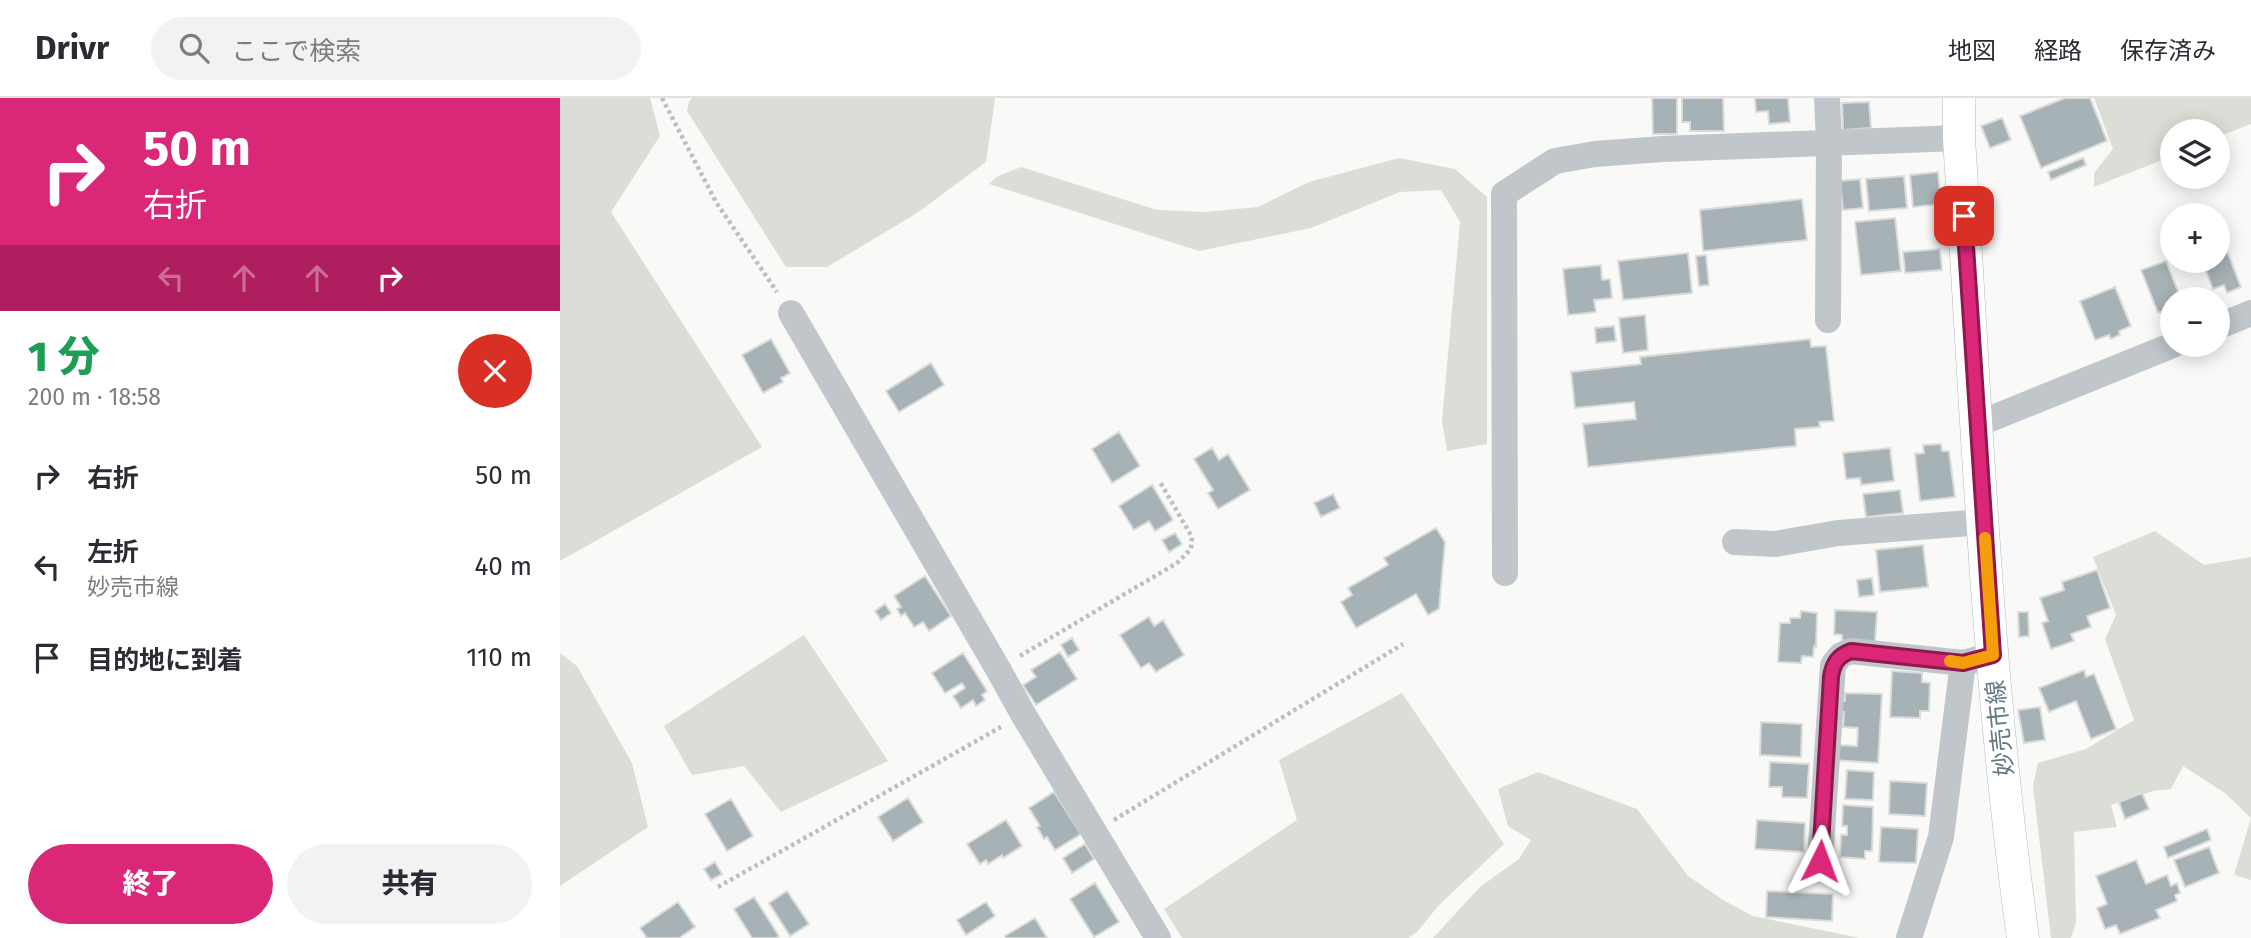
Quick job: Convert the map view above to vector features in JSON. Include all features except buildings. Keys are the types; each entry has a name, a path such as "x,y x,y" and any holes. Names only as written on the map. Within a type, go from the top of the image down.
{"main road":[{"name":"妙売市線","path":"1959,98 1959,138 1993,655 2023,938"}],"street":[{"path":"1827,98 1828,320"},
{"path":"1505,573 1504,194 1555,161 1595,154 1959,138"},
{"path":"791,313 1023,714 1158,938"},
{"path":"2230,322 2251,313"},
{"path":"1978,424 2160,350"},
{"path":"1735,542 1775,544 1838,533 1984,522"},
{"path":"1820,861 1832,665 1841,655 1851,651 1963,663 1993,655"},
{"path":"1909,938 1941,837 1963,663"}],"path":[{"path":"662,98 716,202 791,313"},
{"path":"999,669 1177,563 1191,549 1192,537 1160,482"},
{"path":"1095,831 1403,644"},
{"path":"718,887 1023,714"}],"shaded area":[{"path":"560,98 650,98 660,136 611,212 762,447 560,561"},
{"path":"693,98 995,98 986,162 917,213 827,267 786,267 687,111 689,101"},
{"path":"2094,98 2251,98 2251,124 2230,132 2230,119 2160,119 2160,161 2094,187 2094,173 2113,149"},
{"path":"1399,158 1455,169 1487,197 1487,444 1447,451 1442,421 1460,222 1441,190 1400,192 1311,228 1199,251 989,184 998,176 1021,167 1157,210 1204,212 1258,207 1309,182"},
{"path":"2155,531 2204,565 2251,557 2251,818 2225,793 2183,766 2171,789 2153,791 2111,805 2117,827 2074,832 2076,923 2071,938 2051,938 2033,786 2038,763 2086,749 2134,720 2105,639 2116,615 2093,557"},
{"path":"804,635 888,761 781,812 744,766 692,775 664,726"},
{"path":"560,653 577,666 632,763 648,827 560,886"},
{"path":"1402,693 1504,844 1408,938 1182,938 1164,909 1297,820 1279,760"},
{"path":"1538,772 1637,809 1688,876 1753,916 1860,938 1433,938 1480,887 1519,859 1531,840 1508,826 1498,789"},
{"path":"2251,818 2251,880 2234,875"}],"slow traffic":[{"path":"1950,661 1963,663 1993,655 1985,538"}],"route":[{"path":"1820,861 1832,665 1841,655 1851,651 1963,663 1993,655 1964,216"}]}
